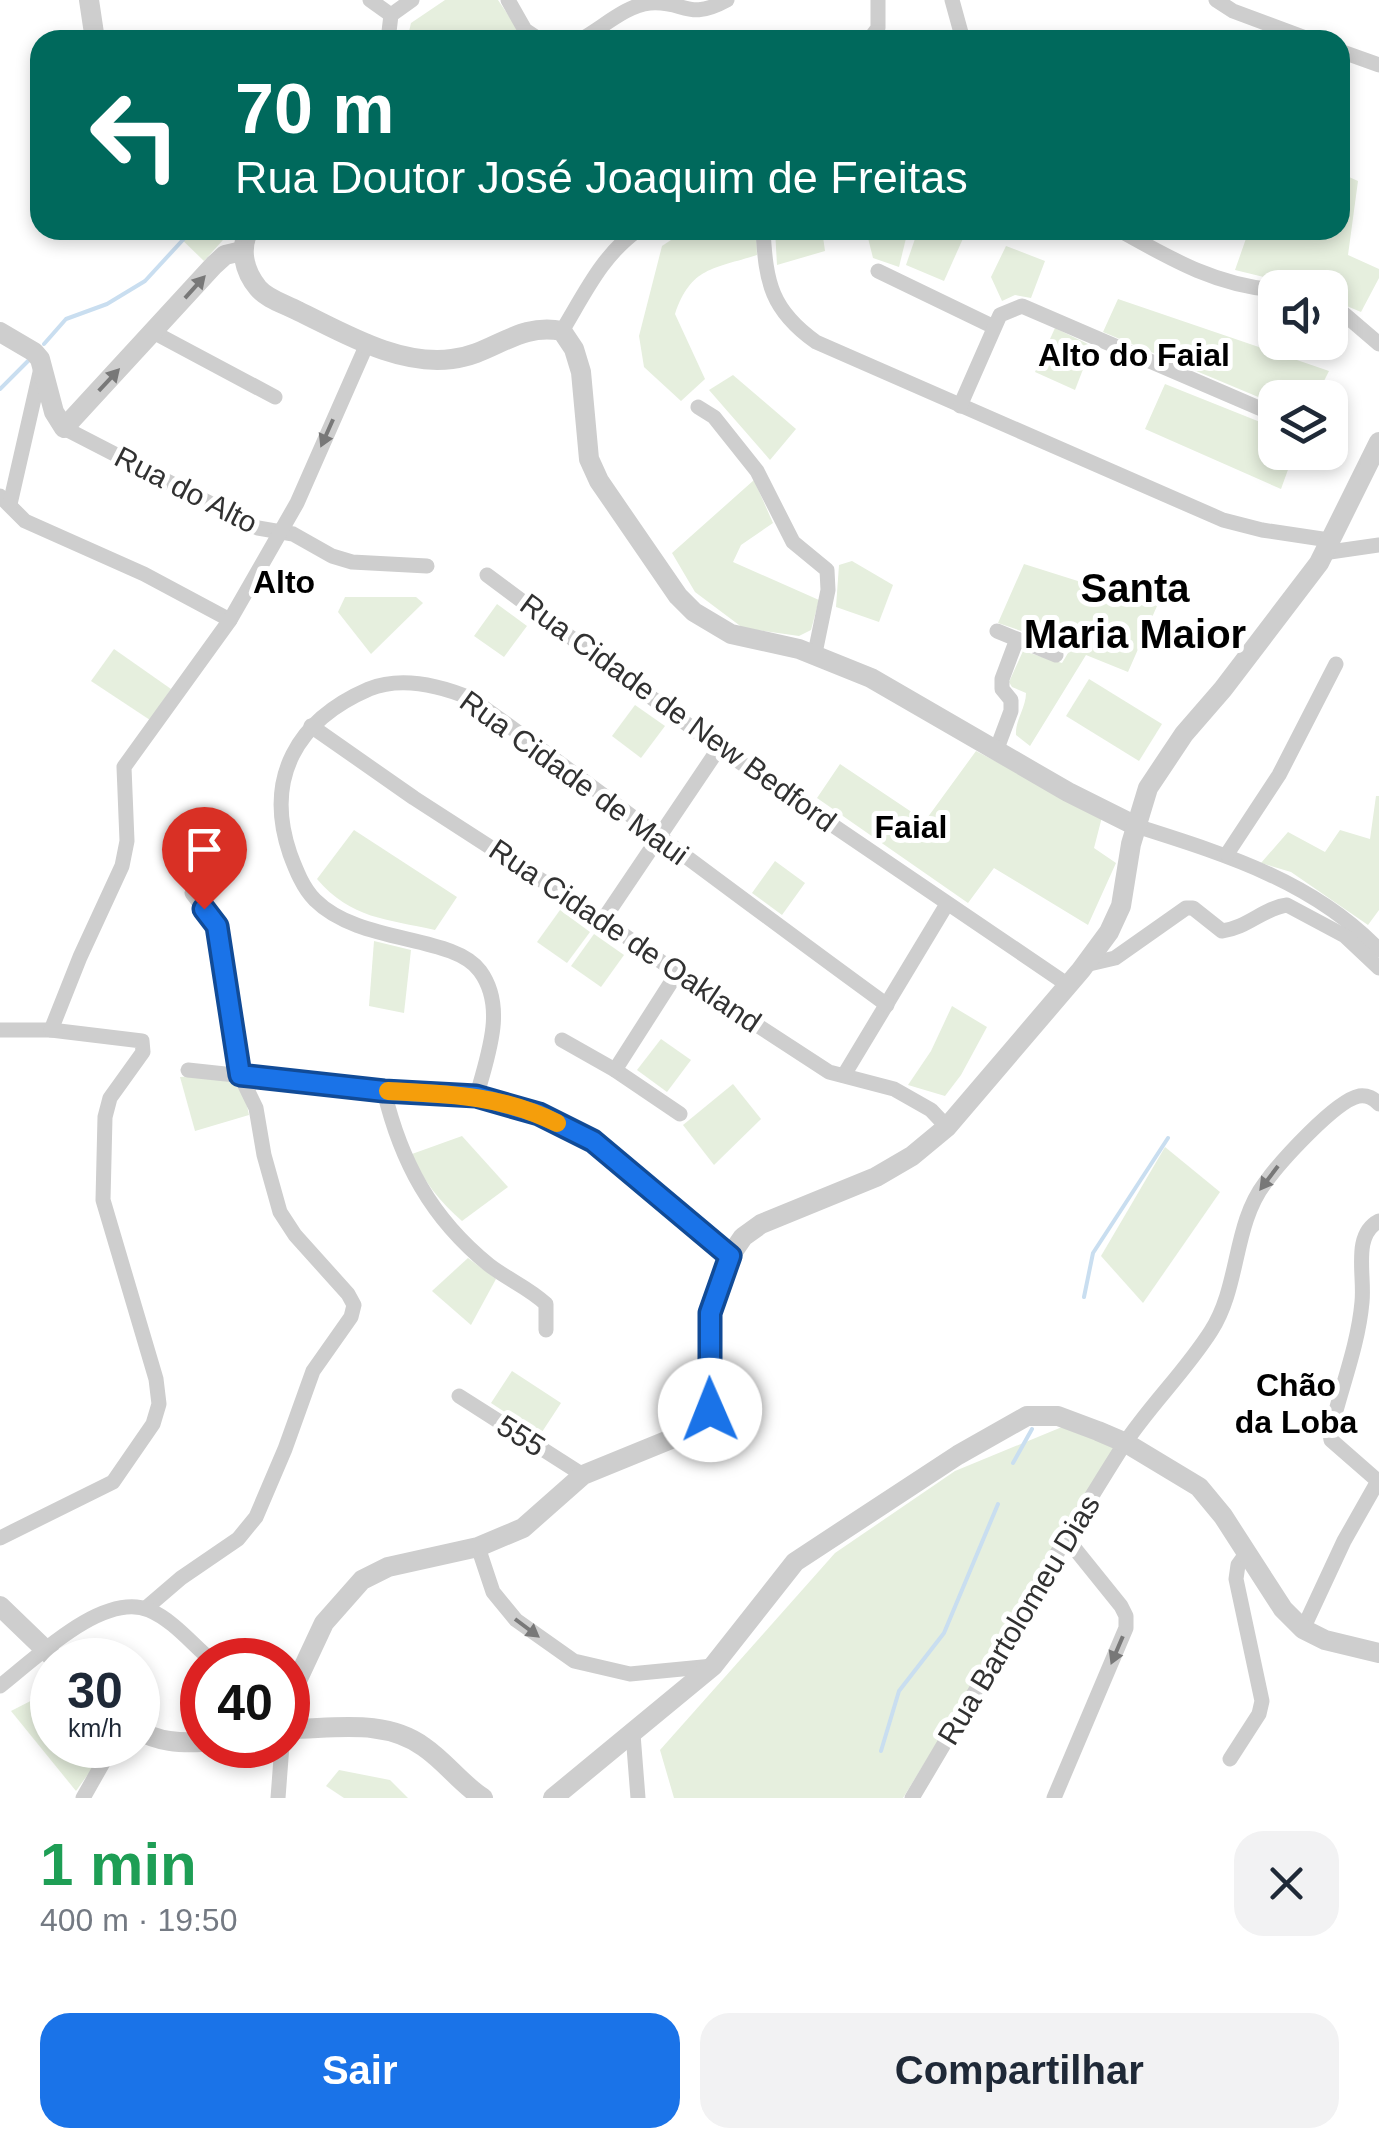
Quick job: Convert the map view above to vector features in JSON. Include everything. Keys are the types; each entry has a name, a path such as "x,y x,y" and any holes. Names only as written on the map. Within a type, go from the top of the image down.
{"street":[{"path":"89,0 94,30"},
{"path":"370,0 391,15"},
{"path":"389,30 391,15 412,0"},
{"path":"508,0 525,30"},
{"path":"597,30 638,6 663,4 696,12 727,0"},
{"path":"876,30 878,0"},
{"path":"952,0 960,30"},
{"path":"1216,0 1233,11 1285,30"},
{"path":"1350,54 1379,65"},
{"path":"0,332 34,352 54,412 64,428 225,255 246,240 250,274 264,294 367,344 422,359 453,360 531,329 562,331"},
{"path":"562,331 606,259 624,240"},
{"path":"763,240 770,290 793,326 816,342 1223,520 1326,546 1379,544"},
{"path":"1138,240 1213,279 1258,289"},
{"path":"878,271 994,327"},
{"path":"960,406 994,327 1005,310 1022,306 1258,408"},
{"path":"1348,317 1379,344"},
{"path":"562,331 574,349 581,372 588,459 598,481 678,596 694,612 732,634 814,654 871,678 1136,826 1227,854 1282,878 1362,932 1379,950"},
{"path":"154,332 275,397"},
{"path":"51,1030 122,866 127,841 124,767 230,620 296,502 367,344"},
{"path":"41,368 5,500 26,521 144,574 230,620"},
{"path":"698,407 714,417 757,470 794,542 827,570 828,590 814,654"},
{"name":"Rua do Alto","path":"64,428 258,528 293,534 332,556 352,562 426,566"},
{"path":"310,1652 324,1624 362,1580 388,1567 478,1547 523,1528 583,1475 681,1435 710,1410 710,1313 730,1256 743,1237 761,1224 876,1178 912,1156 946,1126 1085,964 1109,932 1121,906 1136,826 1148,788 1164,761 1313,572 1379,442"},
{"name":"Rua Cidade de New Bedford","path":"487,575 718,748 1068,985"},
{"path":"997,631 1056,655"},
{"path":"996,751 1011,711 1002,679 1017,639"},
{"path":"1227,854 1279,774 1336,664"},
{"name":"Rua Cidade de Maui","path":"476,1096 493,1033 494,1008 480,969 450,950 361,929 335,918 311,896 296,871 284,836 282,781 291,755 312,726 341,702 373,688 424,684 472,700 647,824 886,1005"},
{"name":"Rua Cidade de Oakland","path":"312,726 414,798 829,1072 894,1089 914,1099 946,1126"},
{"path":"604,920 718,748"},
{"path":"146,1608 238,1538 256,1517 286,1449 313,1371 354,1305 280,1212 256,1108 240,1075 217,926 192,893"},
{"path":"844,1075 948,904"},
{"path":"1085,964 1115,958 1186,908 1192,908 1222,930 1240,927 1278,906 1288,905 1345,936 1379,968"},
{"path":"615,1070 677,973"},
{"path":"0,1030 51,1030 137,1039 144,1046 110,1098 103,1200 156,1379 158,1404 148,1434 105,1488 0,1538"},
{"path":"562,1040 680,1114"},
{"path":"188,1070 384,1091 476,1096 539,1114 593,1141 730,1256"},
{"path":"384,1091 395,1138 433,1210 468,1248 546,1304 546,1330"},
{"name":"Rua Bartolomeu Dias","path":"912,1798 1126,1443 1222,1312 1250,1206 1262,1186 1337,1109 1362,1096 1373,1097 1379,1104"},
{"path":"1303,1629 1344,1541 1378,1481 1331,1440 1330,1434 1342,1399 1362,1303 1363,1237 1370,1225 1379,1220"},
{"name":"555","path":"459,1396 583,1475"},
{"path":"553,1798 713,1666 795,1562 922,1478 1027,1416 1058,1416 1126,1443 1199,1488 1223,1516 1283,1609 1303,1629 1325,1640 1379,1653"},
{"path":"1054,1798 1126,1628 1121,1606 1067,1539"},
{"path":"478,1547 493,1592 516,1620 574,1661 630,1674 713,1666"},
{"path":"1230,1758 1259,1714 1262,1701 1236,1578 1238,1565 1246,1554"},
{"path":"0,1606 33,1638"},
{"path":"70,1638 97,1613 120,1607 146,1608 186,1638"},
{"path":"0,1686 30,1668"},
{"path":"310,1729 384,1728 403,1734 425,1747 470,1790 484,1798"},
{"path":"633,1734 638,1798"},
{"path":"83,1798 100,1768"},
{"path":"278,1798 280,1768"}],"green space":[{"path":"445,0 498,0 518,30 409,30 411,23"},
{"path":"1350,177 1358,181 1348,255 1379,269 1379,278 1361,312 1348,307 1348,270 1258,270 1258,276 1235,270 1246,240 1350,240"},
{"path":"182,240 223,240 204,261"},
{"path":"671,240 756,240 757,255 706,272 696,278 681,299 675,314 705,379 681,401 644,367 639,336 662,246"},
{"path":"776,240 823,240 825,251 777,265"},
{"path":"868,240 906,240 899,267 873,258"},
{"path":"915,240 962,240 944,281 906,265"},
{"path":"1006,246 1045,261 1031,298 1015,295 1002,301 991,277"},
{"path":"1118,299 1258,347 1258,360 1297,360 1329,371 1324,380 1258,380 1258,397 1103,332"},
{"path":"1055,328 1092,346 1075,390 1035,372"},
{"path":"733,375 796,429 770,460 709,390"},
{"path":"1165,384 1258,421 1258,470 1288,470 1281,489 1145,429"},
{"path":"754,480 773,523 741,545 733,562 819,600 811,630 799,636 743,628 695,592 672,553"},
{"path":"852,561 893,585 879,622 836,607 839,565"},
{"path":"1024,564 1157,606 1128,672 1086,655 1030,746 1016,735 1026,693 1009,682 1023,651 1062,663 1071,648 998,623"},
{"path":"345,597 416,597 423,603 371,654 338,612"},
{"path":"497,604 527,626 504,657 474,636"},
{"path":"114,649 171,689 150,720 91,681"},
{"path":"1089,679 1162,724 1139,761 1066,716"},
{"path":"635,705 665,726 641,758 612,736"},
{"path":"976,751 1102,817 1094,848 1116,863 1088,925 994,868 968,903 817,798 840,764 925,821"},
{"path":"1376,796 1379,910 1368,925 1291,872 1261,863 1288,832 1325,852 1340,830 1370,839"},
{"path":"354,830 457,897 435,930 357,910 317,879"},
{"path":"775,861 805,883 782,915 752,893"},
{"path":"560,910 590,932 567,963 537,942"},
{"path":"594,934 624,955 601,987 571,966"},
{"path":"374,941 411,950 404,1013 369,1006"},
{"path":"952,1006 987,1027 961,1075 945,1096 908,1085 931,1051"},
{"path":"661,1039 691,1060 667,1092 637,1070"},
{"path":"211,1075 238,1088 249,1115 195,1131 180,1077"},
{"path":"733,1084 761,1119 714,1165 683,1125"},
{"path":"462,1136 508,1187 462,1221 433,1190 412,1154"},
{"path":"1165,1147 1220,1192 1143,1303 1101,1256"},
{"path":"468,1258 496,1279 471,1325 432,1291"},
{"path":"512,1371 561,1403 540,1435 491,1403"},
{"path":"1062,1427 1119,1448 903,1798 674,1798 660,1750 835,1553 955,1471"},
{"path":"30,1701 30,1734 11,1711"},
{"path":"57,1768 92,1768 76,1791"},
{"path":"339,1770 390,1780 408,1798 344,1798 326,1786"}],"waterway":[{"path":"44,344 66,319 107,304 145,281 183,240"},
{"path":"0,389 29,360"},
{"path":"1084,1297 1093,1253 1168,1138"},
{"path":"1013,1463 1032,1429"},
{"path":"881,1751 899,1691 944,1633 998,1504"}],"slow traffic":[{"path":"388,1091 476,1096 557,1123"}],"district":[{"name":"Alto do Faial","path":"1134,355"},
{"name":"Alto","path":"284,582"},
{"name":"Santa Maria Maior","path":"1135,611"},
{"name":"Faial","path":"911,827"},
{"name":"Chão da Loba","path":"1296,1404"}],"route":[{"path":"204,909 217,926 240,1075 384,1091 476,1096 539,1114 593,1141 730,1256 710,1313 710,1410"}]}
